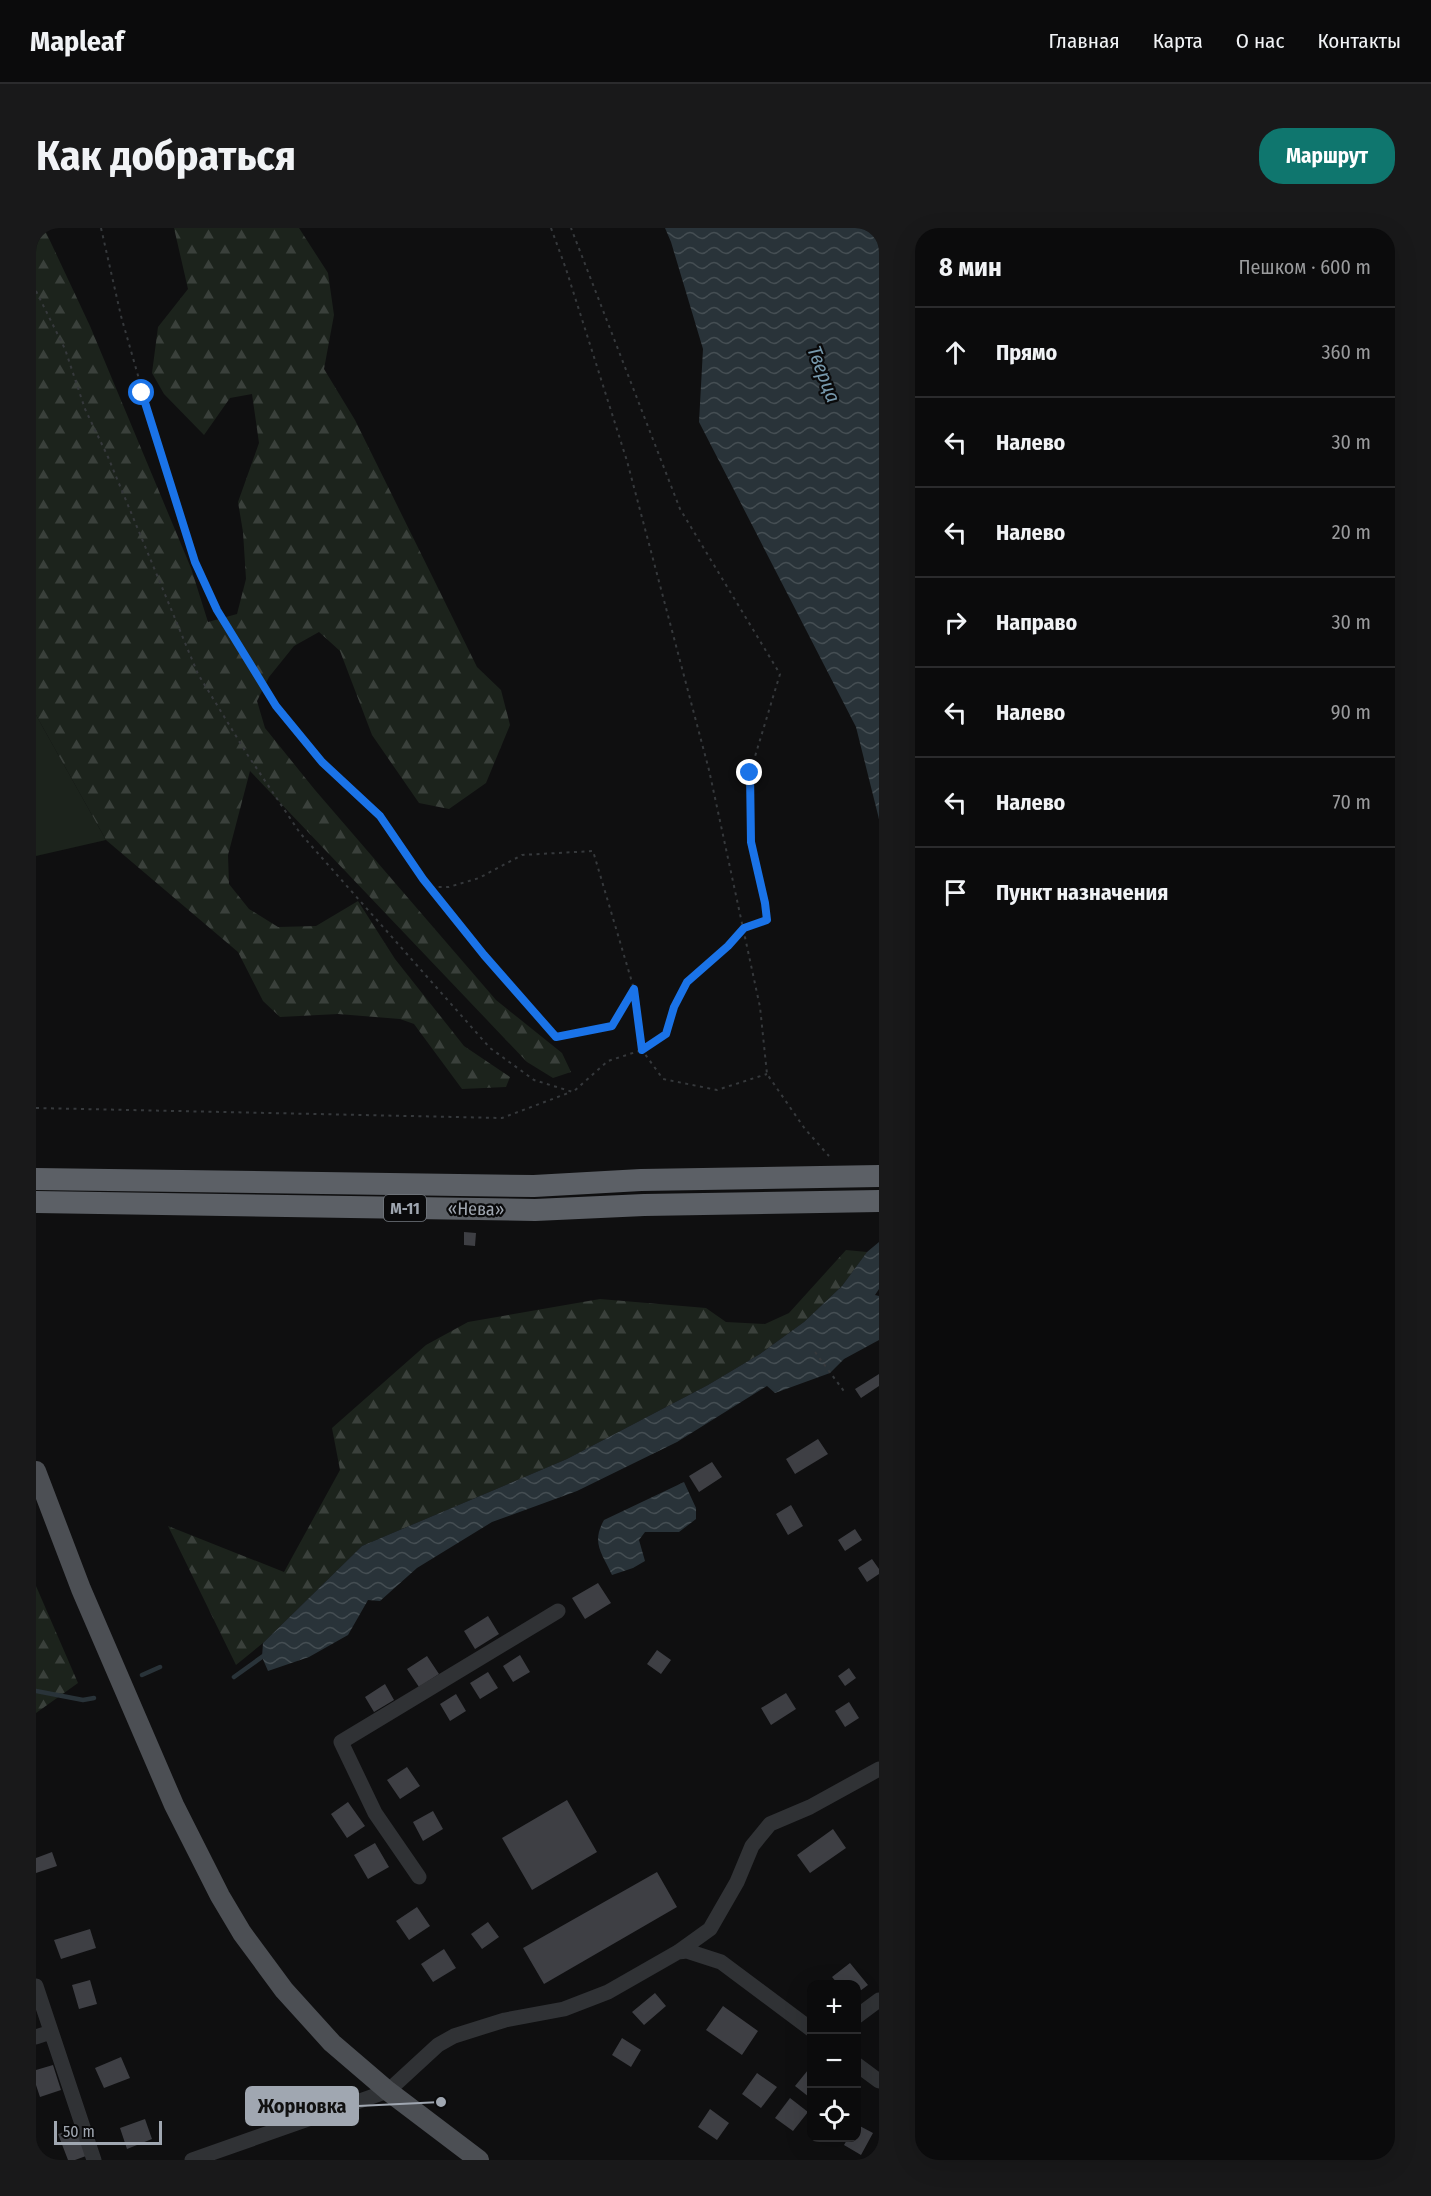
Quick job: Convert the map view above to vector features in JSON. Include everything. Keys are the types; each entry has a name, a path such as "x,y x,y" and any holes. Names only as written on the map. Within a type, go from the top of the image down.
{"highway":[{"name":"«Нева»","path":"36,1179 534,1186 770,1177 879,1176"},
{"name":"«Нева»","path":"36,1202 535,1210 644,1205 879,1201"}],"main road":[{"path":"36,1472 81,1589 174,1805 227,1908 266,1968 332,2043 388,2091 478,2160"}],"street":[{"path":"419,1877 375,1813 341,1742 558,1611"},
{"path":"192,2160 388,2091 438,2044 454,2036 505,2020 564,2009 608,1992 678,1952 710,1929 737,1882 752,1846 770,1824 810,1807 879,1769"},
{"path":"678,1952 687,1951 722,1962 807,2026"},
{"path":"36,1986 94,2160"},
{"path":"861,2013 879,2000"},
{"path":"36,2037 51,2032"},
{"path":"861,2068 879,2081"}],"path":[{"path":"101,228 121,316 142,393 195,562 217,610 276,706 322,762 380,816 430,887 484,955 556,1037 612,1026 634,989"},
{"path":"550,228 566,269 627,461 709,770 760,1008 767,1074 805,1129 829,1156"},
{"path":"36,1108 502,1118 573,1092 608,1062 642,1050 666,1034 674,1007 687,982 728,946 744,928 767,920 751,842 750,773 780,674 680,509 571,228"},
{"path":"36,291 65,349 85,409 108,457 198,674 247,754 300,833 490,1048 534,1080 573,1092"},
{"path":"430,887 449,887 479,878 522,855 593,850 634,989 642,1050 663,1079 717,1090 767,1074"},
{"path":"815,1352 846,1394"}],"green space":[{"path":"36,228 44,228 90,326 191,568 208,622 237,614 246,579 243,532 238,502 259,443 252,394 230,398 204,435 164,394 152,373 158,327 188,289 174,228 299,228 328,273 334,315 324,369 355,420 477,667 501,690 510,725 486,783 449,809 419,803 372,735 340,651 319,632 294,646 269,677 257,701 265,728 315,790 496,1000 562,1053 571,1072 553,1078 527,1062 250,771 228,855 229,884 249,909 278,927 316,926 358,901 395,959 464,1046 510,1077 506,1087 462,1089 414,1024 400,1019 338,1014 280,1017 263,1001 238,952 106,840 36,715"},
{"path":"36,715 106,840 36,856"},
{"path":"846,1250 867,1252 842,1286 804,1322 760,1354 708,1385 567,1459 362,1546 263,1643 236,1665 168,1526 284,1572 340,1470 332,1428 426,1345 468,1322 600,1299 706,1308 726,1322 765,1324 789,1313"},
{"path":"36,1586 78,1683 36,1713"}],"water":[{"name":"Тверца","path":"665,228 879,228 879,819 856,727 699,422 703,349"},
{"path":"879,1242 879,1289 875,1295 879,1296 879,1340 844,1359 830,1373 775,1393 767,1386 677,1442 577,1491 492,1522 417,1568 380,1601 368,1600 348,1635 309,1657 268,1671 262,1657 263,1643 362,1546 567,1459 708,1385 760,1354 804,1322 842,1286 867,1252"},
{"path":"684,1482 696,1508 696,1519 679,1532 645,1532 639,1540 645,1561 612,1575 598,1542 598,1535 604,1520"}],"building":[{"path":"464,1232 476,1233 475,1246 464,1245"},
{"path":"879,1374 879,1386 861,1398 855,1389"},
{"path":"818,1439 828,1454 795,1474 786,1459"},
{"path":"712,1462 722,1477 699,1492 689,1476"},
{"path":"791,1505 803,1526 788,1535 776,1514"},
{"path":"855,1529 862,1540 845,1551 838,1540"},
{"path":"872,1559 879,1569 879,1574 867,1582 858,1568"},
{"path":"598,1583 611,1603 585,1619 572,1598"},
{"path":"488,1616 499,1634 475,1649 464,1631"},
{"path":"657,1650 671,1660 661,1674 647,1664"},
{"path":"520,1655 530,1672 513,1682 503,1666"},
{"path":"427,1656 439,1674 419,1687 407,1669"},
{"path":"849,1668 856,1678 845,1686 838,1676"},
{"path":"488,1672 498,1688 480,1699 470,1683"},
{"path":"385,1684 394,1700 374,1712 365,1697"},
{"path":"786,1693 796,1709 771,1725 761,1708"},
{"path":"456,1694 466,1711 450,1721 440,1704"},
{"path":"849,1702 859,1718 845,1727 835,1711"},
{"path":"407,1767 420,1786 400,1799 387,1780"},
{"path":"567,1800 597,1852 532,1890 502,1838"},
{"path":"348,1802 365,1826 347,1838 331,1814"},
{"path":"433,1811 443,1829 423,1841 413,1822"},
{"path":"833,1829 846,1848 810,1873 797,1855"},
{"path":"375,1843 389,1867 368,1879 354,1855"},
{"path":"52,1852 57,1866 36,1873 36,1858"},
{"path":"657,1872 677,1907 544,1984 523,1948"},
{"path":"417,1907 430,1926 409,1940 396,1921"},
{"path":"488,1922 499,1937 482,1949 471,1934"},
{"path":"90,1929 96,1948 61,1959 54,1940"},
{"path":"444,1949 456,1968 433,1982 421,1964"},
{"path":"850,1963 868,1985 861,1990 861,1980 835,1980 832,1977"},
{"path":"90,1980 97,2004 79,2009 72,1985"},
{"path":"655,1993 666,2006 644,2025 632,2012"},
{"path":"723,2006 758,2031 742,2055 706,2030"},
{"path":"622,2038 641,2050 631,2067 612,2055"},
{"path":"121,2057 130,2078 104,2088 95,2068"},
{"path":"53,2065 61,2090 40,2097 36,2085 36,2070"},
{"path":"807,2071 807,2095 795,2086"},
{"path":"757,2073 777,2087 761,2108 742,2094"},
{"path":"790,2098 807,2111 793,2131 775,2118"},
{"path":"710,2109 729,2123 717,2140 698,2127"},
{"path":"145,2119 152,2139 127,2149 120,2128"},
{"path":"861,2127 873,2133 861,2155 844,2145 846,2142 861,2142"},
{"path":"76,2128 86,2156 68,2160 58,2134"}],"waterway":[{"path":"234,1677 266,1654"},
{"path":"142,1675 160,1667"},
{"path":"36,1691 83,1700 94,1698"}],"place":[{"name":"Жорновка","path":"441,2102"}],"route":[{"path":"142,393 195,562 217,610 276,706 322,762 380,816 423,879 484,955 556,1037 612,1026 634,989 642,1050 666,1034 674,1007 687,982 728,946 744,928 767,920 751,842 750,773"}]}
